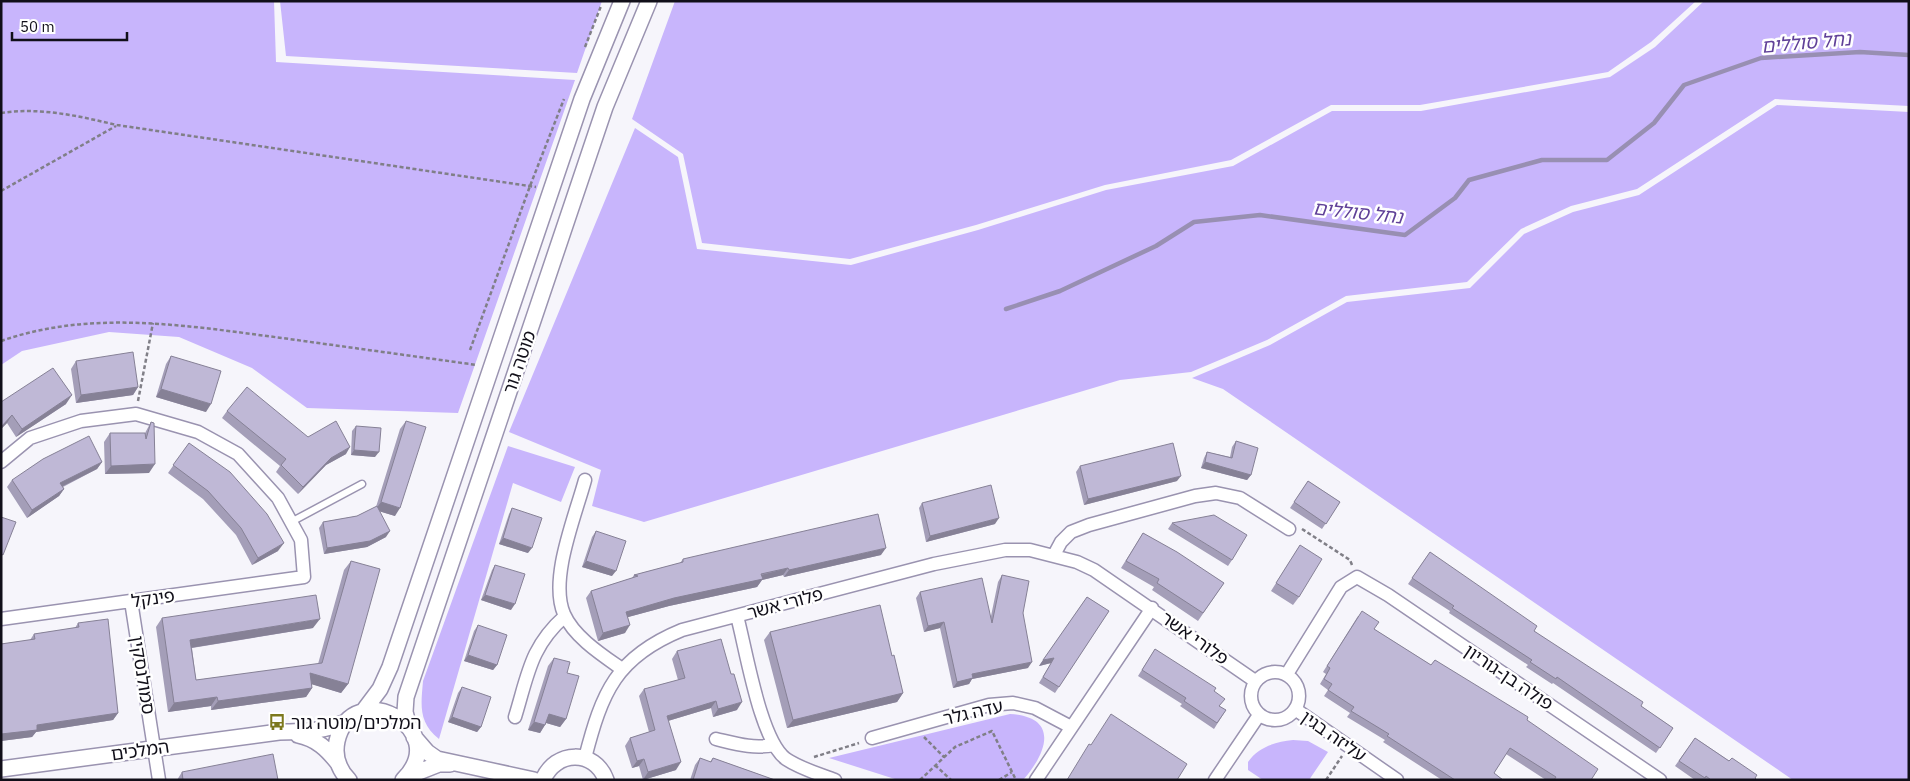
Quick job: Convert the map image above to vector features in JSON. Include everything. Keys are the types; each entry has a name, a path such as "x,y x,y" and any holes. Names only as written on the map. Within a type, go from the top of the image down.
{"street":[{"name":"מוטה גור","path":"344,774 336,750 338,737 380,689 390,667 582,98 622,1"},
{"name":"מוטה גור","path":"405,778 415,761 416,749 405,712 406,697 605,107 649,1"},
{"path":"1,462 30,438 81,421 136,414 198,432 238,454 278,498 291,522"},
{"path":"585,480 558,585 565,616 592,646 622,669"},
{"path":"1054,555 1061,542 1071,532 1089,525 1195,496 1216,493 1240,498 1289,529"},
{"name":"פינקל","path":"1,619 304,577 301,540 291,522"},
{"name":"פלורי אשר","path":"585,758 602,703 622,669 638,652 656,640 682,630 971,556 1004,550 1030,550 1054,555 1094,570 1152,608 1255,681"},
{"path":"1287,674 1340,587 1357,577"},
{"name":"פולה בן-גוריון","path":"1357,577 1396,600 1658,779"},
{"name":"סמולנסקין","path":"131,601 159,780"},
{"path":"1036,780 1152,608"},
{"path":"516,717 536,648 544,636 565,616"},
{"path":"738,616 761,711 774,745 785,758 795,764 808,771 835,780"},
{"path":"1273,671 1287,674 1297,686 1299,694 1295,709 1290,715 1275,720 1259,715 1250,700 1250,691 1255,681 1264,673 1273,671"},
{"name":"עדה גלר","path":"872,738 989,705 1013,703 1035,708 1071,728"},
{"name":"עליזה בגין","path":"1295,709 1397,780"},
{"name":"המלכים","path":"1,769 279,732 320,731 375,710 388,712 399,717 427,752 437,759 457,764"},
{"path":"1215,780 1259,715"},
{"name":"המלכים","path":"279,732 318,742 326,748 344,774"},
{"path":"716,739 759,748 774,745"},
{"path":"543,780 551,766 567,757 585,758 599,767 606,780"},
{"path":"405,778 439,764 457,764 534,780"}],"lane":[{"path":"291,522 362,484"}],"path":[{"path":"584,51 602,6"},
{"path":"470,350 530,186 566,96"},
{"path":"1,113 35,111 63,113 117,125 551,189"},
{"path":"1,191 117,125"},
{"path":"1,341 20,334 64,326 99,323 153,324 200,328 491,366"},
{"path":"136,414 153,324"},
{"path":"1289,529 1301,528 1350,560 1357,577"},
{"path":"915,726 944,757"},
{"path":"920,780 955,747 969,739 992,731 1016,780"},
{"path":"795,764 872,738"},
{"path":"1326,780 1348,746"},
{"path":"935,765 951,780"},
{"path":"999,780 1012,772"}],"shaded area":[{"path":"1,1 274,1 276,62 575,80 458,413 307,408 252,368 179,337 109,332 22,351 1,365"},
{"path":"280,1 602,1 577,73 286,56"},
{"path":"675,1 1696,1 1651,42 1608,72 1420,105 1331,105 1231,160 1105,185 976,225 850,259 702,243 683,154 632,119"},
{"path":"1704,1 1909,1 1909,106 1775,99 1637,189 1571,206 1521,229 1467,282 1346,296 1267,340 1191,372 1120,380 644,522 592,506 601,470 509,432 635,128 678,157 697,249 851,265 978,230 1106,190 1233,166 1332,111 1421,111 1610,77 1655,47"},
{"path":"1777,105 1909,112 1909,780 1793,780 1223,389 1192,378 1270,345 1347,302 1470,288 1524,234 1573,212 1639,195"},
{"path":"508,446 575,467 561,502 513,483 439,739 427,726 422,713 423,681"},
{"path":"1010,714 1026,717 1036,722 1042,729 1044,738 1043,748 1038,759 1023,780 898,780 829,758"},
{"path":"1293,740 1308,741 1328,752 1309,780 1263,780 1248,770 1248,762 1262,749 1273,744"}],"building":[{"path":"133,352 138,387 81,395 76,361"},
{"path":"171,356 221,371 211,404 161,389"},
{"path":"53,368 72,395 22,429 12,415 1,427 1,402"},
{"path":"247,387 308,437 336,421 350,447 331,458 303,487 281,465 286,459 227,411"},
{"path":"406,421 426,427 400,508 381,502"},
{"path":"151,422 154,423 155,464 111,466 110,433 145,433 146,439"},
{"path":"356,426 381,428 379,452 354,450"},
{"path":"89,436 102,462 60,483 64,489 32,510 12,480 43,459"},
{"path":"1236,441 1258,448 1251,475 1205,462 1207,452 1232,458"},
{"path":"189,443 230,472 267,514 284,543 258,558 241,528 208,491 173,465"},
{"path":"1173,443 1181,476 1088,499 1080,466"},
{"path":"1308,481 1340,502 1326,524 1294,502"},
{"path":"991,485 999,518 930,536 922,503"},
{"path":"377,506 390,531 370,541 327,548 323,522 357,516"},
{"path":"512,508 542,518 532,548 503,538"},
{"path":"878,514 886,548 789,570 788,568 761,574 763,579 674,598 626,612 630,625 603,633 591,591 638,576 634,575 683,562 683,559"},
{"path":"1214,515 1247,535 1232,560 1172,523"},
{"path":"1,517 16,522 3,555 1,554"},
{"path":"596,531 626,541 616,571 586,561"},
{"path":"1143,533 1177,552 1224,583 1203,613 1157,583 1159,579 1126,561"},
{"path":"1300,545 1322,559 1299,597 1276,583"},
{"path":"1430,552 1537,626 1534,631 1643,702 1641,706 1673,728 1660,748 1557,677 1556,679 1530,662 1532,660 1452,608 1454,606 1412,578"},
{"path":"351,561 380,569 348,684 310,673 312,688 218,701 217,697 174,703 162,618 316,595 320,619 190,640 196,680 322,663"},
{"path":"495,565 525,574 515,604 485,595"},
{"path":"1002,575 1029,581 1023,613 1032,662 972,674 973,678 957,682 944,622 928,626 920,592 982,578 992,623"},
{"path":"1087,597 1109,611 1059,687 1043,677 1054,658 1043,660"},
{"path":"880,605 903,693 793,720 770,632"},
{"path":"1362,611 1379,622 1374,629 1431,665 1435,660 1528,717 1527,720 1598,769 1591,780 1554,780 1556,777 1510,748 1494,773 1503,780 1455,780 1387,736 1389,734 1351,711 1354,707 1328,690 1332,684 1324,679 1330,668 1327,666"},
{"path":"108,619 118,713 37,725 37,730 1,734 1,644 35,639 34,634 79,627 78,623"},
{"path":"478,625 507,635 497,665 468,655"},
{"path":"721,639 731,674 734,674 742,702 718,709 716,701 667,716 681,762 648,772 644,759 637,761 630,738 655,730 644,689 685,678 677,651"},
{"path":"1155,649 1216,688 1214,691 1225,699 1219,706 1226,710 1217,723 1184,701 1186,698 1142,670"},
{"path":"554,658 570,662 567,673 579,676 566,719 549,714 545,725 534,722"},
{"path":"462,687 491,697 481,727 452,717"},
{"path":"1111,714 1187,764 1177,780 1067,780 1089,744 1091,745"},
{"path":"1695,738 1729,761 1732,758 1757,775 1755,778 1757,780 1711,780 1679,761"},
{"path":"273,754 278,780 183,780 182,772"},
{"path":"700,758 711,762 713,758 775,780 693,780"}],"waterway":[{"name":"נחל סוללים","path":"1006,309 1060,291 1156,246 1194,222 1260,215 1405,235 1455,198 1469,180 1542,160 1607,160 1654,123 1684,85 1761,58 1860,52 1909,55"}],"place":[{"name":"המלכים/מוטה גור","path":"277,722"}]}
